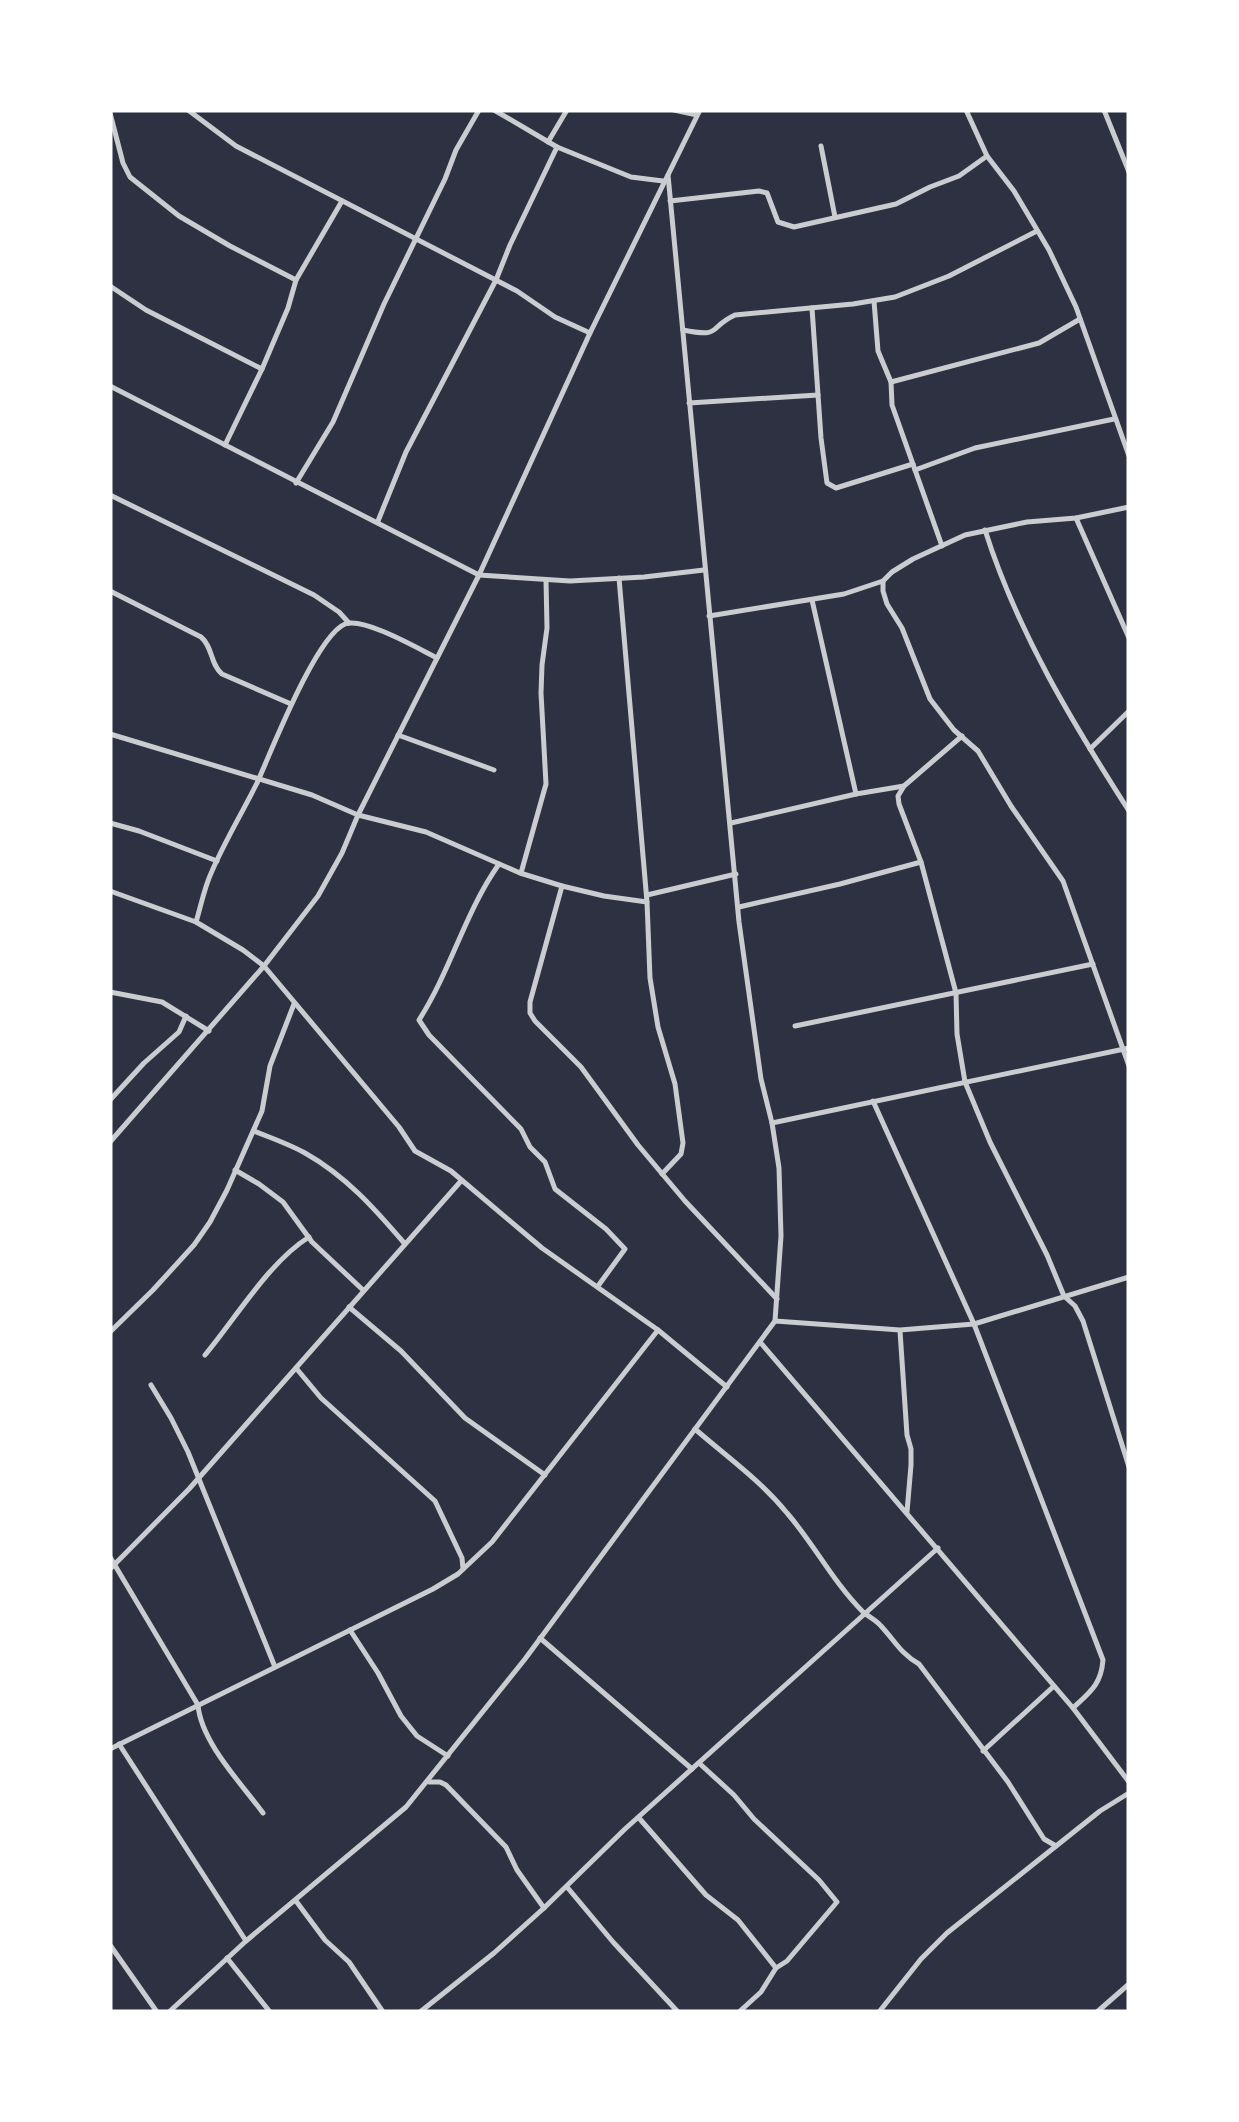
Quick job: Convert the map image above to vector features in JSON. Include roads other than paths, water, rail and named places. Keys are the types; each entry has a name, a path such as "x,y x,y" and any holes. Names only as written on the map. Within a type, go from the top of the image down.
{"street":[{"path":"188,110 236,146 517,291 555,317 590,332"},
{"path":"296,482 333,422 456,150 479,110"},
{"path":"494,110 557,147 631,177 664,180"},
{"path":"548,142 568,110"},
{"path":"111,1139 264,966 318,896 342,853 358,814 480,575 590,332 698,112 674,110"},
{"path":"966,110 988,156 1048,250 1080,319 1129,456"},
{"path":"1104,110 1129,172"},
{"path":"110,113 130,176 180,216 296,280"},
{"path":"821,146 835,216"},
{"path":"378,522 417,428 496,280 557,147"},
{"path":"670,200 759,191 767,193 778,222 794,227 896,204 960,176 988,156"},
{"path":"169,2012 246,1941 406,1808 540,1638 775,1321 781,1236 778,1168 761,1079 738,907 668,172"},
{"path":"225,445 262,369 296,280 342,201"},
{"path":"682,330 705,334 735,315 895,298 949,276 1037,231"},
{"path":"110,286 146,310 262,369"},
{"path":"874,301 878,351 891,382 892,405 942,546"},
{"path":"812,308 830,486 836,488 975,448 1114,419"},
{"path":"891,382 1039,344 1080,319"},
{"path":"110,386 480,575 570,581 704,570"},
{"path":"689,403 818,395"},
{"path":"110,495 314,595 349,623 396,638 437,658"},
{"path":"710,616 844,594 884,581 892,572 966,535 1129,507"},
{"path":"1076,518 1129,638"},
{"path":"986,530 1000,578 1027,637 1129,811"},
{"path":"619,578 647,898 650,978 658,1027 675,1084 683,1143 681,1154 662,1174"},
{"path":"520,873 546,784 541,693 547,628 546,580"},
{"path":"884,581 886,604 902,628 930,699 978,751 1063,881 1126,1048 1129,1066"},
{"path":"110,591 201,637 216,670 222,674 292,704"},
{"path":"812,600 856,794"},
{"path":"196,922 217,861 292,704 325,645 349,623"},
{"path":"1090,750 1129,710"},
{"path":"110,734 426,832 520,873 604,896 647,898 736,874"},
{"path":"398,736 494,770"},
{"path":"962,736 904,786 898,804 921,862 956,993 957,1034 965,1082 1064,1296 1084,1321 1129,1467"},
{"path":"731,823 904,786"},
{"path":"110,823 217,861"},
{"path":"738,907 921,862"},
{"path":"499,864 478,898 420,1020 429,1035 521,1129 530,1147 545,1162 555,1189 625,1249 598,1286"},
{"path":"562,886 530,1002 534,1021 562,1046 638,1146 777,1299"},
{"path":"110,891 196,922 264,966 415,1151 451,1171 551,1255 658,1330 728,1387"},
{"path":"795,1026 1093,964"},
{"path":"110,992 162,1002 210,1030"},
{"path":"110,1332 194,1245 210,1222 262,1112 270,1066 294,1004"},
{"path":"110,1100 179,1032 186,1016"},
{"path":"772,1123 1126,1048"},
{"path":"873,1100 974,1324 1104,1660 1102,1676 1093,1690 1073,1708"},
{"path":"254,1131 304,1152 334,1172 406,1244"},
{"path":"236,1170 283,1202 308,1237 363,1290"},
{"path":"112,1567 199,1478 461,1181"},
{"path":"205,1355 277,1265 308,1237"},
{"path":"775,1321 900,1330 974,1324 1129,1278"},
{"path":"348,1307 410,1360 465,1418 546,1475"},
{"path":"246,1941 113,1745 433,1588 464,1569 492,1542 658,1330"},
{"path":"900,1330 911,1449 907,1512"},
{"path":"760,1342 1073,1708 1129,1782"},
{"path":"296,1368 321,1398 434,1501 464,1569"},
{"path":"151,1386 199,1478 275,1667"},
{"path":"695,1428 772,1496 865,1614 878,1622 905,1656 919,1664 1008,1782 1044,1839 1056,1846"},
{"path":"420,2012 544,1908 638,1817 938,1548"},
{"path":"110,1558 198,1705 199,1717 212,1742 263,1812"},
{"path":"349,1630 416,1736 448,1756"},
{"path":"540,1638 692,1769"},
{"path":"983,1750 1054,1686"},
{"path":"699,1763 819,1880 836,1902 787,1961 776,1968 761,1992 739,2012"},
{"path":"427,1782 446,1784 506,1847 544,1908"},
{"path":"879,2012 921,1959 947,1934 1100,1811 1129,1793"},
{"path":"638,1817 706,1895 738,1920 776,1968"},
{"path":"567,1887 678,2012"},
{"path":"296,1900 348,1962 383,2012"},
{"path":"110,1945 157,2012"},
{"path":"228,1958 270,2012"},
{"path":"1096,2012 1129,1984"}]}
